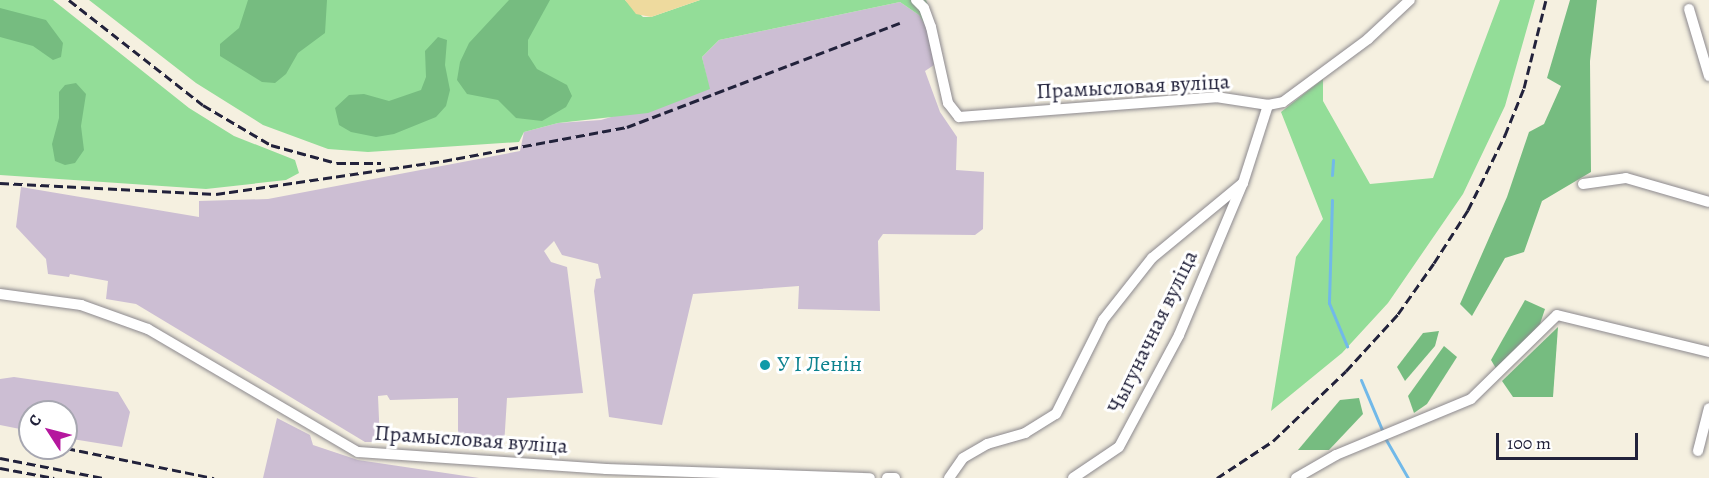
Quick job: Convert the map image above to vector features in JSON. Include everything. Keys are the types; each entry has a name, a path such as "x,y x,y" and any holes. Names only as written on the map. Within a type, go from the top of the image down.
{"street":[{"name":"Прамысловая вуліца","path":"916,0 924,8 931,27 948,103 953,113 964,116 1216,97 1268,105"},
{"path":"1268,105 1292,97 1368,39 1410,0"},
{"path":"1689,9 1709,75"},
{"name":"Чыгуначная вуліца","path":"1072,478 1119,447 1179,335 1243,183 1268,105"},
{"path":"1583,184 1626,178 1709,202"},
{"name":"Чыгуначная вуліца","path":"949,478 963,458 987,444 1025,433 1056,414 1103,320 1152,258 1243,183"},
{"name":"Прамысловая вуліца","path":"0,294 81,305 148,329 358,452 606,470 870,478"},
{"path":"1296,478 1336,455 1471,399 1557,315 1709,352"},
{"path":"1698,451 1709,408"},
{"path":"886,478 895,478"}],"shaded area":[{"path":"900,2 919,15 927,28 934,65 925,71 940,112 957,137 956,170 984,172 983,229 975,235 883,234 878,241 880,311 798,309 799,286 693,294 662,425 609,417 594,291 596,279 601,278 598,264 562,255 554,241 544,251 551,262 567,267 583,393 507,398 504,446 458,445 458,398 390,400 387,395 378,396 380,442 365,442 136,304 106,299 108,281 70,274 69,277 48,274 46,259 16,227 21,187 199,217 199,201 268,199 520,151 524,132 558,123 601,120 709,88 702,57 719,40"},
{"path":"14,377 118,392 130,412 122,447 78,440 78,400 18,400 18,429 0,425 0,379"},
{"path":"277,418 310,435 313,445 358,460 479,478 263,478"}],"green space":[{"path":"0,0 53,0 189,108 234,136 295,160 299,173 286,180 206,189 0,175"},
{"path":"89,0 625,0 643,17 651,17 700,0 926,0 934,22 927,28 919,15 900,2 719,40 702,57 710,89 648,113 558,123 524,132 519,142 368,152 328,149 263,125 196,83"},
{"path":"248,0 327,0 325,33 298,53 286,74 275,83 262,82 220,56 220,44 239,28"},
{"path":"509,0 550,0 528,40 528,55 537,69 567,85 572,96 566,107 542,121 516,118 498,100 467,94 457,80 460,62 469,43"},
{"path":"1500,0 1535,0 1505,106 1463,194 1388,303 1342,353 1271,411 1296,257 1323,219 1281,112 1323,79 1323,101 1370,184 1433,178"},
{"path":"1570,0 1597,0 1590,61 1591,172 1542,201 1524,252 1505,258 1472,316 1460,304 1507,197 1529,132 1544,124 1561,86 1547,78"},
{"path":"0,8 46,20 63,43 61,57 53,60 33,46 0,37"},
{"path":"438,37 447,40 445,65 450,90 446,106 436,117 394,134 376,137 351,132 339,125 335,108 349,95 364,94 389,101 421,90 426,77 425,51"},
{"path":"76,83 86,94 81,126 84,150 75,163 65,165 55,161 52,144 59,118 59,92 65,85"},
{"path":"1525,300 1545,309 1540,324 1497,370 1491,360"},
{"path":"1558,327 1553,397 1513,397 1502,381"},
{"path":"1439,331 1435,346 1405,381 1397,367 1423,333"},
{"path":"1444,346 1457,357 1427,404 1414,413 1408,396"},
{"path":"1359,398 1363,414 1329,450 1298,450 1340,400"}],"sand":[{"path":"625,0 700,0 651,17 636,14"}],"waterway":[{"path":"1332,175 1333,160"},
{"path":"1332,200 1329,303 1347,346"},
{"path":"1361,380 1383,432"},
{"path":"1385,438 1408,478"}],"railway":[{"path":"69,0 203,105 271,145 337,163 381,163"},
{"path":"1217,478 1273,441 1346,371 1398,314 1434,263 1468,210 1505,135 1524,88 1546,0"},
{"path":"0,183 216,194 443,161 627,127 900,23"},
{"path":"78,450 214,478"},
{"path":"0,458 103,478"},
{"path":"0,468 54,478"}],"place":[{"name":"У І Ленін","path":"765,365"}]}
